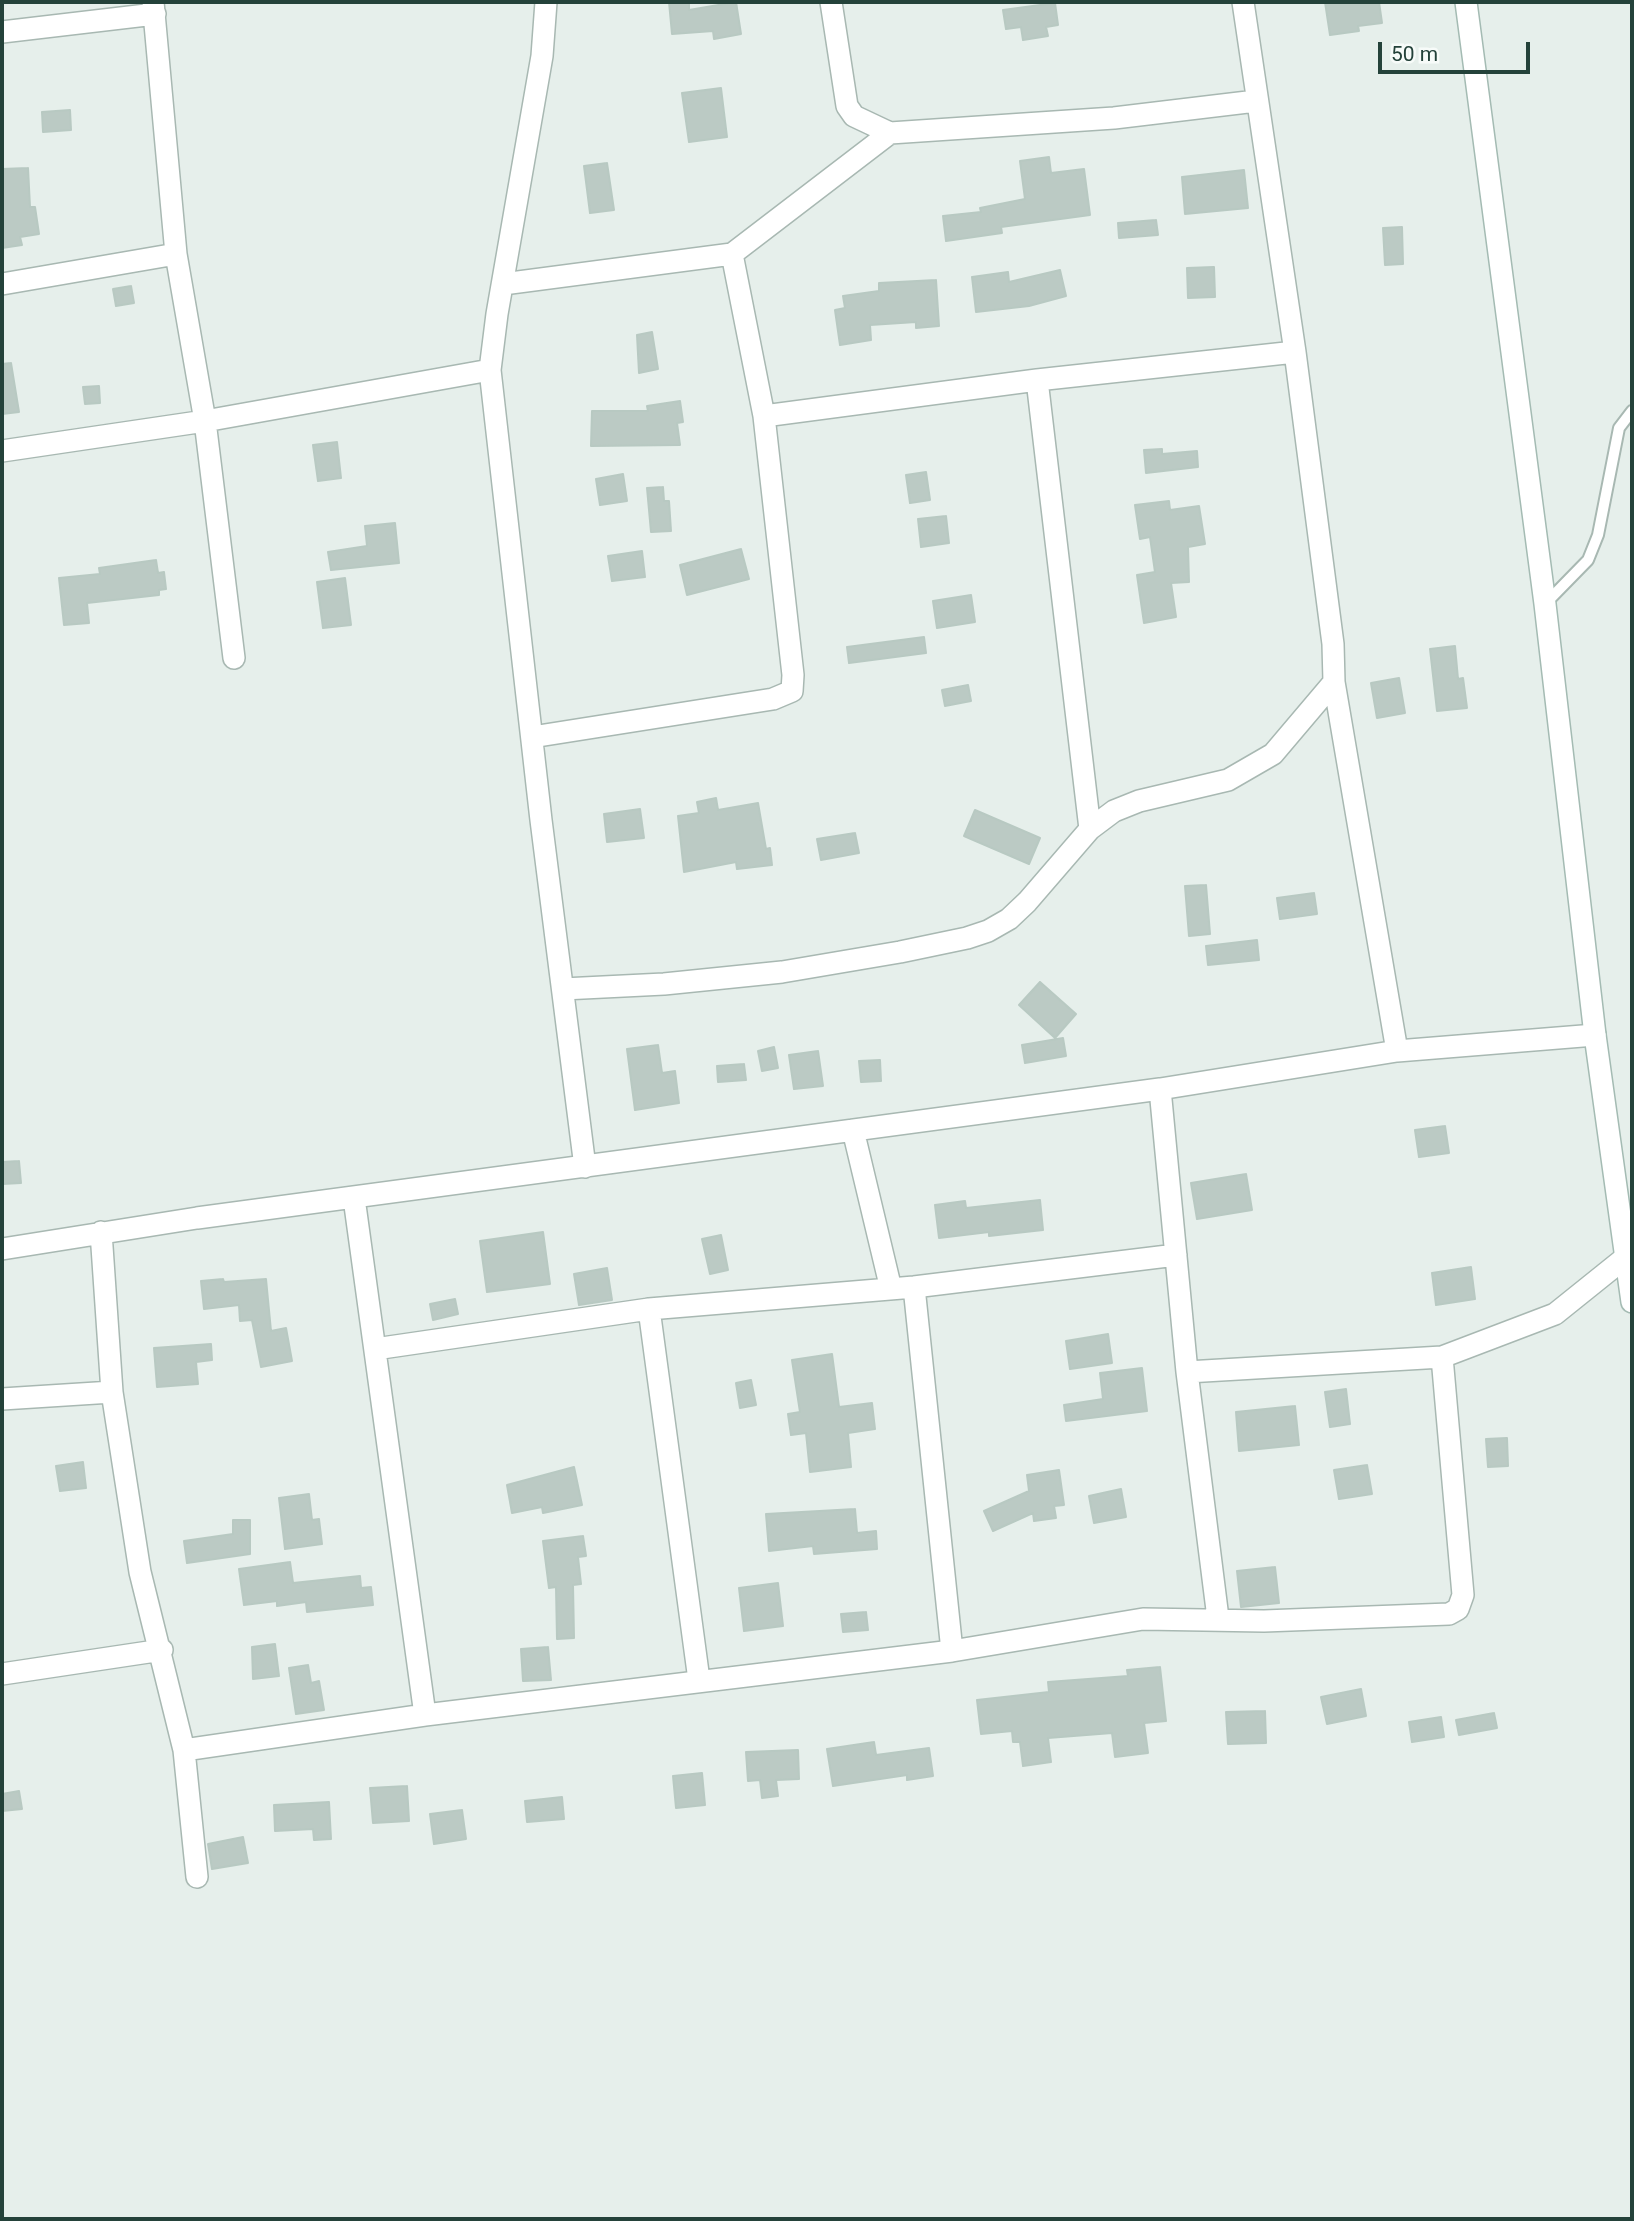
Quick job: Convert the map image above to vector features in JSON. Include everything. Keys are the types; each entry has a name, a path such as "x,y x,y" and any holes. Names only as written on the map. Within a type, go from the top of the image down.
{"street":[{"path":"546,2 542,56 490,370 585,1167"},
{"path":"831,2 846,106 854,116 890,133 1114,118 1256,101"},
{"path":"1243,2 1295,352 1333,644 1334,682 1397,1051"},
{"path":"1466,2 1545,604 1595,1035 1626,1211 1626,1257 1632,1302"},
{"path":"2,32 154,8 176,254 205,421 234,658"},
{"path":"503,284 732,254 890,133"},
{"path":"2,284 176,254"},
{"path":"532,737 774,699 792,691 793,675 764,416 732,254"},
{"path":"764,416 1037,380 1295,352"},
{"path":"2,451 205,421 490,370"},
{"path":"1037,380 1090,829"},
{"path":"563,989 664,984 782,972 967,939 1009,919 1090,829 1114,811 1139,801 1228,780 1273,754 1334,682"},
{"path":"2,1249 101,1232 1160,1089 1397,1051 1595,1035"},
{"path":"1160,1089 1187,1372 1218,1618"},
{"path":"853,1130 891,1289"},
{"path":"354,1198 425,1715"},
{"path":"101,1232 112,1392 140,1572 162,1650 184,1750 197,1877"},
{"path":"375,1349 649,1309 915,1287 1176,1255"},
{"path":"1187,1372 1442,1357 1555,1314 1626,1257"},
{"path":"915,1287 952,1651"},
{"path":"649,1309 699,1680"},
{"path":"184,1750 425,1715 952,1651 1121,1622 1218,1618 1264,1621 1440,1616 1458,1609 1463,1595 1442,1357"},
{"path":"2,1399 112,1392"},
{"path":"2,1674 162,1650"}],"lane":[{"path":"1545,604 1588,560 1598,535 1619,428 1632,411"}],"building":[{"path":"669,2 689,2 689,10 736,2 741,34 714,39 713,31 672,34"},
{"path":"1325,2 1379,2 1382,23 1358,26 1359,31 1330,35"},
{"path":"1055,3 1058,25 1046,27 1048,36 1023,40 1021,27 1006,29 1003,10"},
{"path":"721,88 727,137 689,142 682,93"},
{"path":"70,110 71,130 43,132 42,112"},
{"path":"1049,157 1051,173 1084,169 1090,215 1001,227 1002,233 946,241 943,216 981,212 980,208 1025,199 1020,161"},
{"path":"607,163 614,210 590,213 584,166"},
{"path":"28,168 30,207 35,207 39,234 20,237 22,245 2,248 2,169"},
{"path":"1244,170 1248,208 1185,214 1182,177"},
{"path":"1156,220 1158,235 1119,238 1118,223"},
{"path":"1402,227 1403,264 1385,265 1383,228"},
{"path":"1214,267 1215,297 1188,298 1187,268"},
{"path":"1060,270 1066,296 1029,306 976,312 972,277 1008,272 1009,282"},
{"path":"936,280 939,326 916,328 916,322 870,325 871,340 840,345 835,310 845,308 843,296 879,291 879,283"},
{"path":"131,286 134,303 116,306 113,289"},
{"path":"652,332 658,369 639,373 637,335"},
{"path":"11,363 19,412 2,414 2,364"},
{"path":"99,386 100,403 85,404 83,387"},
{"path":"680,401 683,422 677,423 680,445 591,446 592,411 648,411 647,406"},
{"path":"337,442 341,478 318,481 313,445"},
{"path":"1162,449 1162,454 1197,451 1198,467 1146,473 1144,450"},
{"path":"926,472 930,500 910,503 906,475"},
{"path":"623,474 627,501 600,505 596,479"},
{"path":"663,487 664,501 669,501 671,531 651,532 647,488"},
{"path":"1169,501 1170,510 1199,506 1205,544 1188,547 1189,582 1171,583 1176,617 1144,623 1137,575 1155,572 1150,537 1140,539 1135,505"},
{"path":"946,516 949,543 921,547 918,519"},
{"path":"395,523 399,563 331,570 328,552 367,546 365,526"},
{"path":"741,549 749,579 687,595 680,565"},
{"path":"642,551 645,577 612,581 608,556"},
{"path":"156,560 158,573 164,572 166,589 159,590 159,595 87,603 89,623 64,625 59,578 100,574 99,568"},
{"path":"345,578 351,625 323,628 317,582"},
{"path":"971,595 975,622 937,628 933,601"},
{"path":"924,637 926,653 849,663 847,647"},
{"path":"1455,646 1458,679 1463,678 1467,708 1437,711 1430,649"},
{"path":"1399,678 1405,713 1377,718 1371,683"},
{"path":"968,685 971,701 945,706 942,690"},
{"path":"716,798 718,810 758,803 766,849 770,848 772,865 737,869 736,862 684,872 678,816 699,813 697,802"},
{"path":"640,809 644,838 607,842 604,814"},
{"path":"975,810 1040,838 1029,864 964,836"},
{"path":"855,833 859,853 821,860 817,839"},
{"path":"1206,885 1210,934 1189,936 1185,886"},
{"path":"1314,893 1317,914 1280,919 1277,898"},
{"path":"1257,940 1259,960 1208,965 1206,946"},
{"path":"1040,982 1076,1014 1055,1038 1019,1005"},
{"path":"1063,1038 1066,1056 1025,1063 1022,1045"},
{"path":"658,1045 662,1073 675,1071 679,1103 635,1110 627,1049"},
{"path":"774,1047 778,1068 762,1071 758,1051"},
{"path":"818,1051 823,1086 794,1089 789,1055"},
{"path":"880,1060 881,1081 861,1082 859,1061"},
{"path":"744,1064 746,1080 718,1082 717,1066"},
{"path":"1445,1126 1449,1153 1419,1157 1415,1130"},
{"path":"19,1161 21,1183 2,1184 2,1162"},
{"path":"1246,1174 1252,1210 1197,1219 1191,1183"},
{"path":"1040,1200 1043,1230 989,1236 989,1232 939,1238 935,1205 965,1201 966,1208"},
{"path":"543,1232 550,1284 487,1292 480,1241"},
{"path":"721,1235 728,1270 710,1274 702,1239"},
{"path":"1471,1267 1475,1299 1436,1305 1432,1273"},
{"path":"607,1268 612,1300 579,1305 574,1274"},
{"path":"223,1279 224,1282 266,1279 271,1331 286,1328 292,1361 261,1367 252,1320 240,1321 239,1305 204,1309 201,1281"},
{"path":"455,1299 458,1314 433,1320 430,1304"},
{"path":"1108,1334 1112,1363 1070,1369 1066,1341"},
{"path":"211,1344 212,1360 196,1362 198,1384 157,1387 154,1348"},
{"path":"832,1354 839,1407 872,1403 875,1429 848,1433 851,1467 810,1472 806,1433 791,1435 788,1414 800,1412 792,1360"},
{"path":"1142,1368 1147,1411 1066,1421 1064,1405 1103,1399 1100,1373"},
{"path":"751,1380 756,1405 740,1408 736,1383"},
{"path":"1346,1389 1350,1424 1330,1427 1325,1392"},
{"path":"1295,1406 1299,1445 1239,1451 1236,1412"},
{"path":"1507,1438 1508,1466 1488,1467 1486,1439"},
{"path":"83,1462 86,1488 60,1491 56,1466"},
{"path":"1367,1465 1372,1494 1339,1499 1334,1470"},
{"path":"574,1467 582,1505 543,1513 542,1507 512,1513 507,1485"},
{"path":"1059,1470 1064,1505 1054,1506 1056,1518 1034,1521 1033,1513 993,1531 984,1511 1029,1491 1027,1475"},
{"path":"1121,1489 1126,1517 1094,1523 1089,1496"},
{"path":"309,1494 312,1520 319,1519 322,1544 285,1549 279,1498"},
{"path":"855,1509 857,1533 876,1531 877,1549 814,1554 813,1546 769,1551 766,1514"},
{"path":"233,1520 250,1520 250,1554 187,1563 184,1541 233,1534"},
{"path":"583,1536 586,1556 578,1557 581,1584 573,1585 574,1638 557,1639 556,1587 549,1588 543,1541"},
{"path":"290,1562 293,1583 360,1576 361,1588 371,1587 373,1605 307,1612 306,1602 277,1606 277,1601 244,1605 239,1569"},
{"path":"1275,1567 1279,1603 1241,1607 1237,1571"},
{"path":"778,1583 783,1626 744,1631 739,1588"},
{"path":"866,1612 868,1630 843,1632 841,1614"},
{"path":"275,1644 279,1676 253,1679 252,1647"},
{"path":"548,1647 551,1680 523,1681 521,1649"},
{"path":"308,1665 311,1683 319,1681 324,1710 296,1714 289,1668"},
{"path":"1160,1667 1166,1721 1144,1723 1148,1753 1115,1757 1112,1733 1048,1738 1051,1762 1023,1766 1020,1742 1013,1742 1012,1731 981,1734 977,1700 1049,1692 1048,1682 1128,1676 1127,1670"},
{"path":"1361,1689 1366,1716 1327,1724 1321,1697"},
{"path":"1265,1711 1266,1743 1228,1744 1226,1712"},
{"path":"1494,1713 1497,1728 1459,1735 1456,1720"},
{"path":"1441,1717 1444,1737 1412,1742 1409,1722"},
{"path":"874,1742 876,1755 929,1748 933,1776 907,1780 907,1775 833,1786 827,1749"},
{"path":"798,1750 799,1779 776,1780 778,1796 762,1798 760,1780 748,1781 746,1752"},
{"path":"702,1773 705,1805 676,1808 673,1776"},
{"path":"407,1786 409,1821 373,1823 370,1788"},
{"path":"19,1791 22,1809 2,1811 2,1794"},
{"path":"562,1797 564,1819 527,1822 525,1801"},
{"path":"329,1802 331,1839 314,1840 313,1829 275,1831 274,1805"},
{"path":"462,1810 466,1839 434,1844 430,1814"},
{"path":"243,1837 248,1863 212,1869 208,1844"}]}
